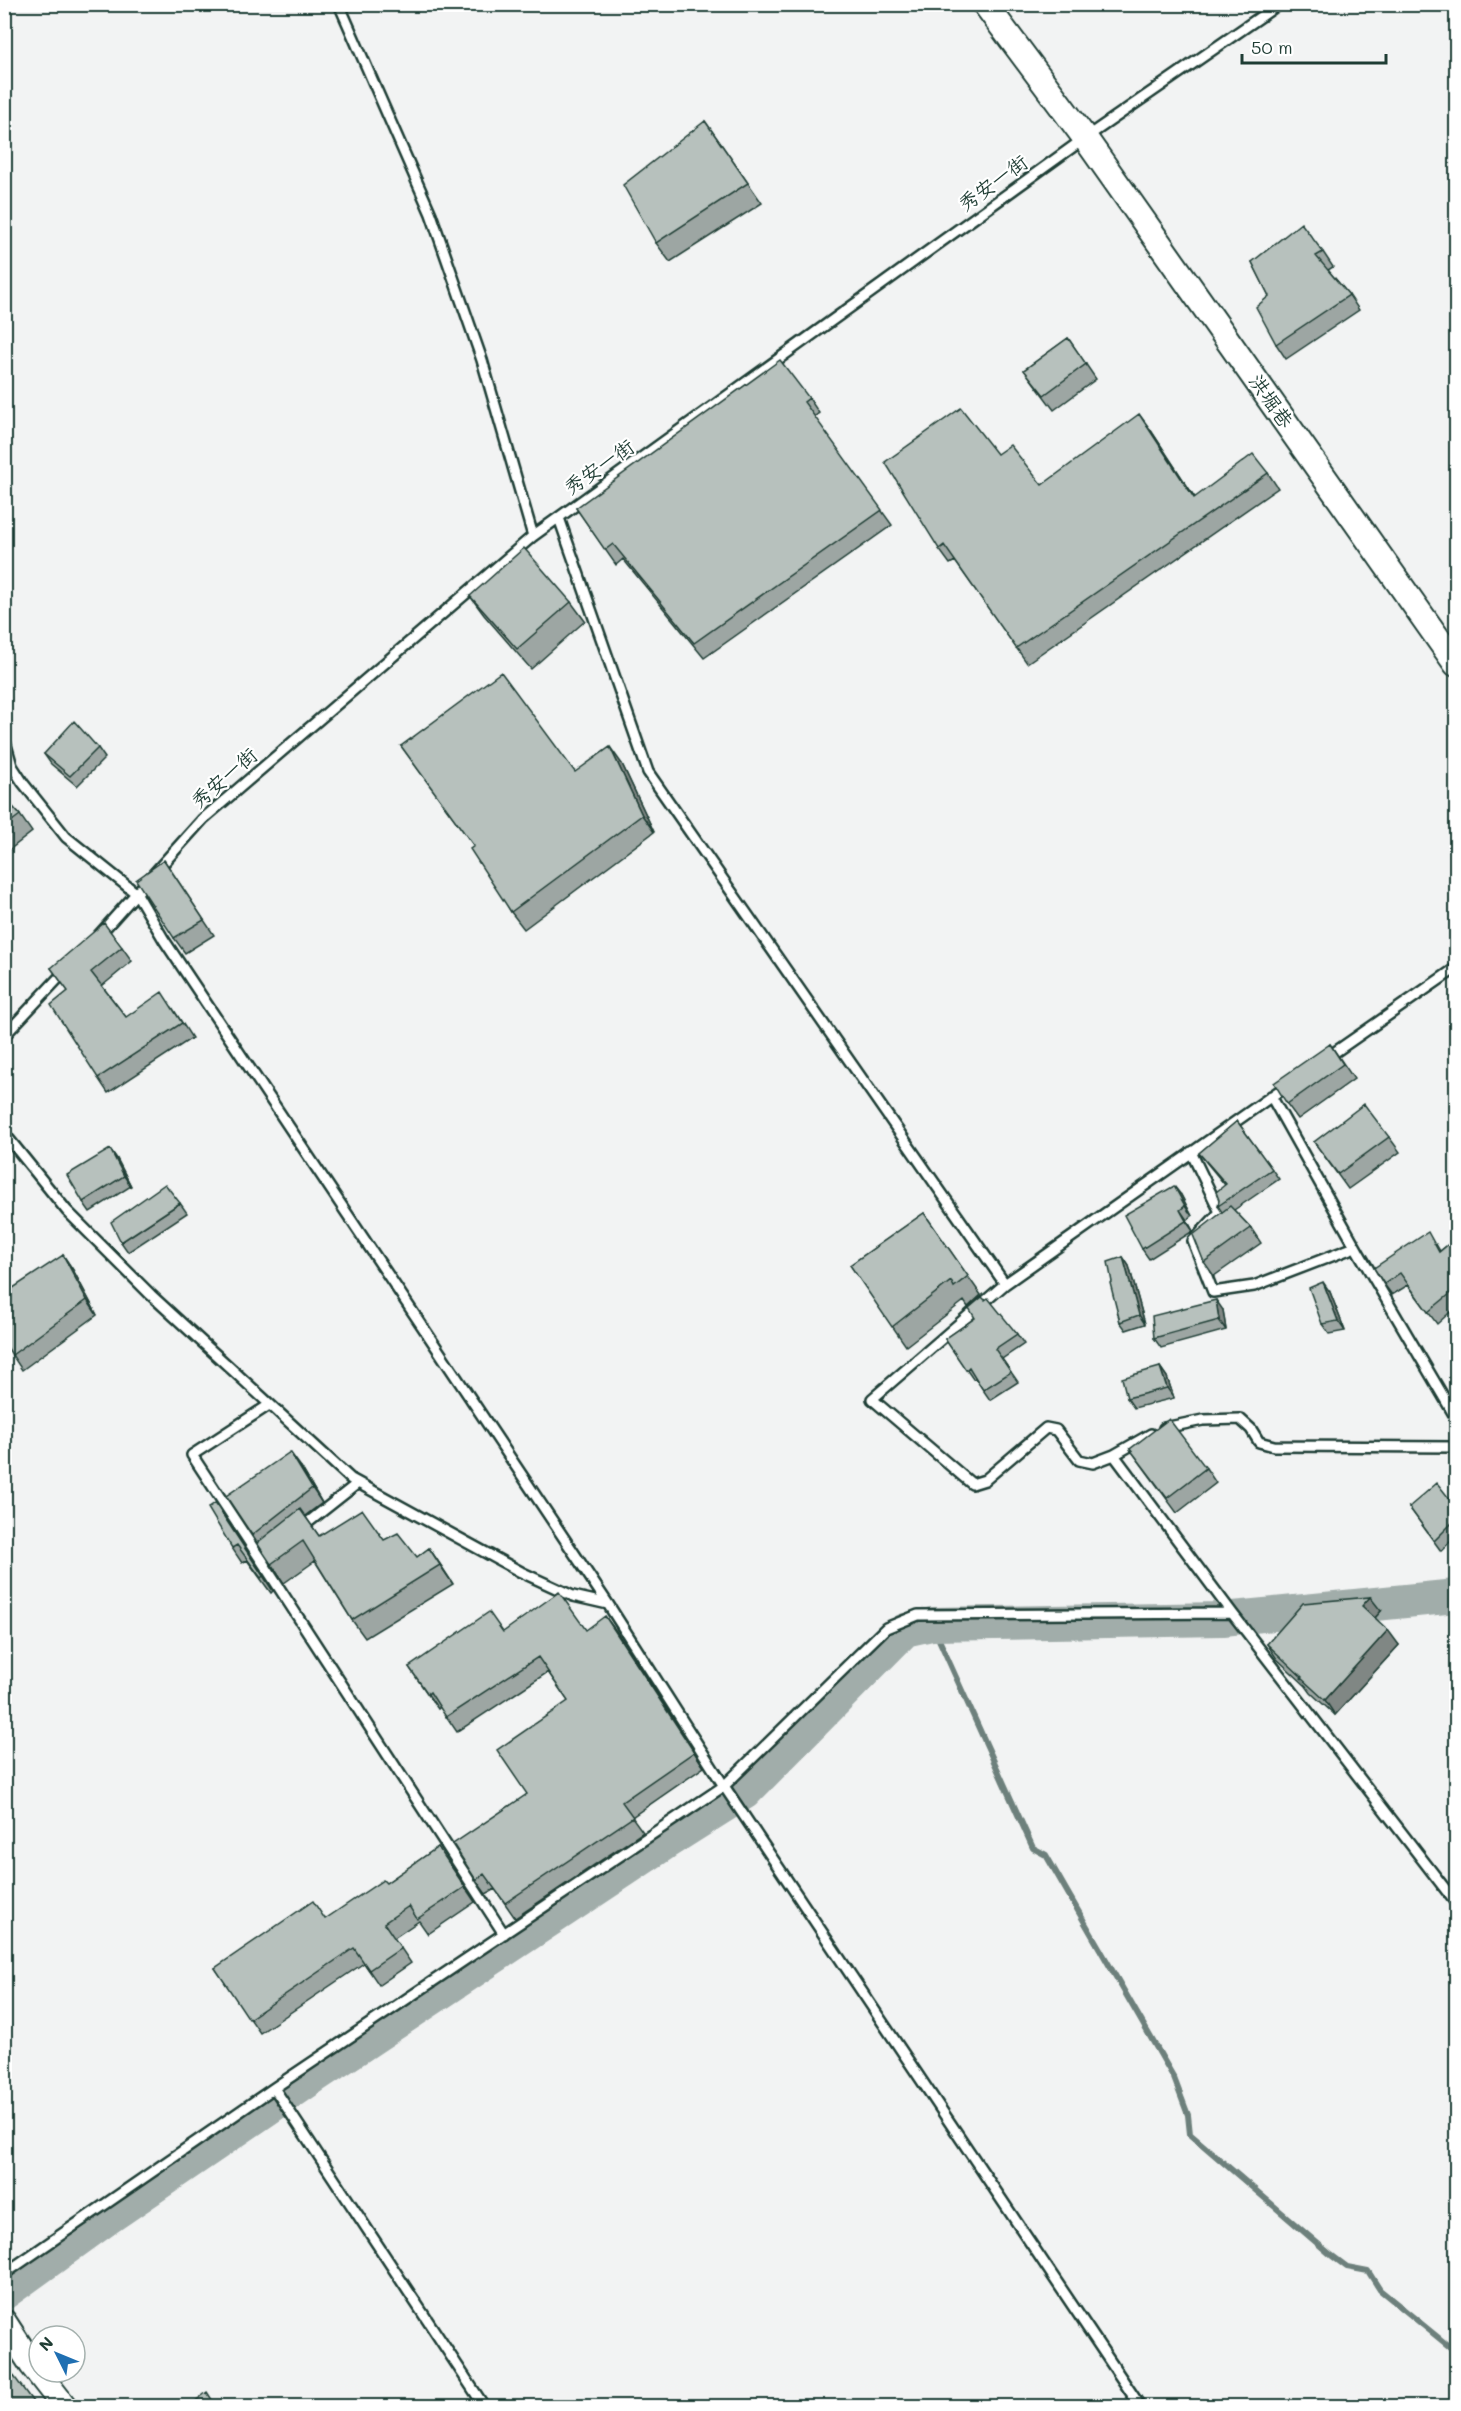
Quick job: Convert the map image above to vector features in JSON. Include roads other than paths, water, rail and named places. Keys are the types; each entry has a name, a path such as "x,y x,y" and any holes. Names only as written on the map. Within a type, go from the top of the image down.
{"street":[{"name":"洪堀巷","path":"985,4 1085,138 1456,664"},
{"path":"4,2322 32,2365 64,2406"}],"lane":[{"path":"339,4 431,214 482,360 533,536"},
{"name":"秀安一街","path":"90,944 203,819 533,536 1085,138 1279,4"},
{"path":"559,518 648,772 1005,1284"},
{"path":"4,738 12,766 66,837 136,894 164,940 608,1604 724,1786 1140,2406"},
{"path":"4,1036 74,961"},
{"path":"1320,1063 1456,968"},
{"path":"1300,1076 1005,1284 872,1399 972,1484 985,1480 1046,1428 1056,1430 1079,1460 1093,1463 1114,1455 1163,1428 1203,1420 1240,1419 1251,1429 1259,1442 1274,1446 1456,1447"},
{"path":"1271,1096 1355,1247 1456,1418"},
{"path":"4,1133 67,1211 151,1295 351,1479 521,1572 573,1596 608,1604"},
{"path":"1191,1152 1220,1212 1193,1241 1213,1292 1254,1286 1355,1247"},
{"path":"269,1405 192,1455 504,1934"},
{"path":"1114,1455 1232,1613 1456,1903"},
{"path":"296,1532 358,1483"},
{"path":"261,1560 279,1546"},
{"path":"4,2274 274,2088 724,1786 886,1628 918,1615 1232,1613"},
{"path":"274,2088 484,2406"}],"waterway":[{"path":"4,2293 109,2217 315,2076 744,1793 905,1630 932,1624 1223,1619 1456,1596"},
{"path":"932,1624 1033,1848 1046,1855 1174,2078 1188,2115 1190,2134 1331,2255 1347,2267 1368,2271 1380,2290 1456,2352"}]}
